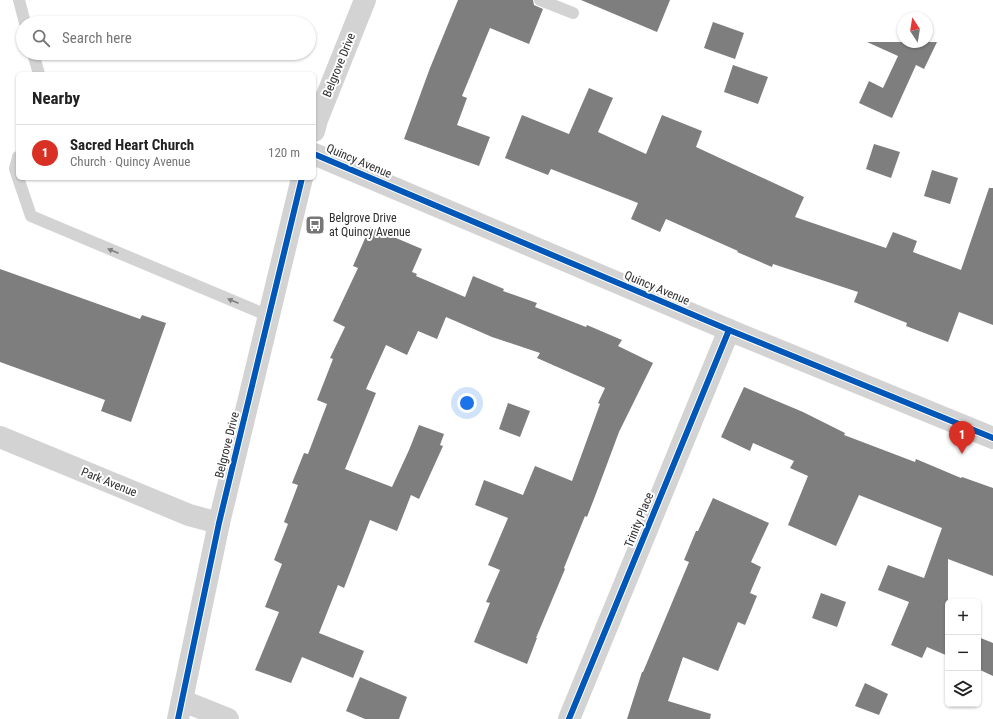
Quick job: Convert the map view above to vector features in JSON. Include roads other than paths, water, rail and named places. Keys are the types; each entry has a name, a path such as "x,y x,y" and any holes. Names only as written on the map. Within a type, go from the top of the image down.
{"street":[{"name":"Belgrove Drive","path":"316,124 365,0"},
{"name":"Quincy Avenue","path":"316,155 729,330 993,438"},
{"name":"Belgrove Drive","path":"180,710 219,523 302,180"},
{"name":"Trinity Place","path":"569,719 729,330"},
{"name":"Park Avenue","path":"0,437 189,515 219,523"},
{"path":"180,710 228,719"}],"lane":[{"path":"20,0 24,16"},
{"path":"540,0 573,13"},
{"path":"35,60 38,72"},
{"path":"19,180 31,216 269,316"}],"place":[{"name":"Belgrove Drive at Quincy Avenue","path":"315,225"},
{"name":"Sacred Heart Church","path":"962,454"}]}
